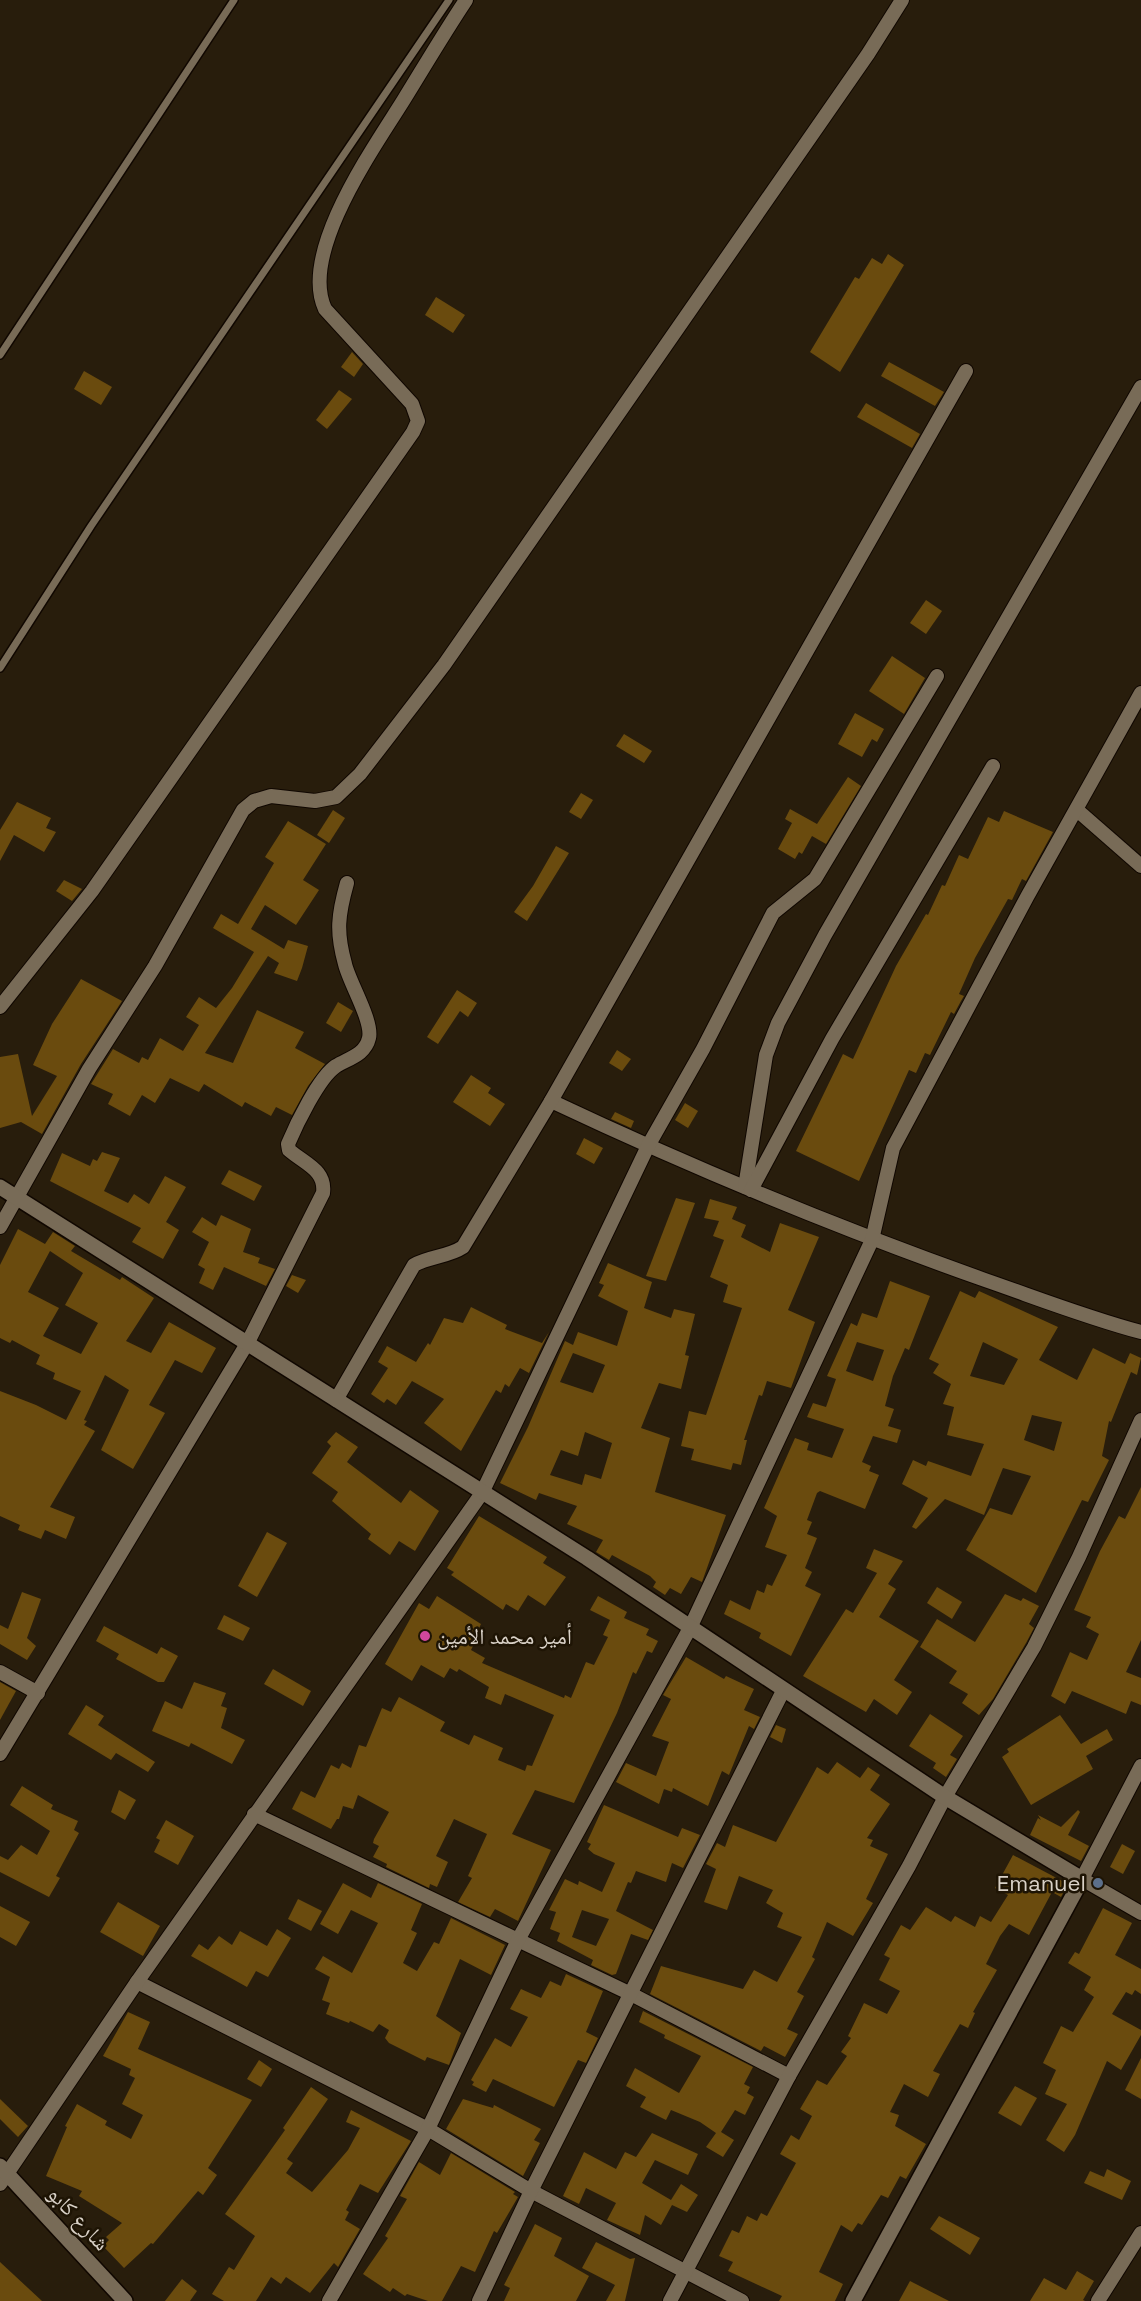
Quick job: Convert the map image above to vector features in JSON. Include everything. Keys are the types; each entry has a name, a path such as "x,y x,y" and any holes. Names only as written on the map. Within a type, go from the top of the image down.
{"street":[{"path":"0,1008 92,891 413,432 418,421 412,404 325,309 319,296 320,278 325,247 338,212 356,178 466,0"},
{"path":"0,1227 88,1069 155,966 243,810 254,801 271,796 315,801 336,797 360,774 444,665 868,54 902,0"},
{"path":"336,1400 409,1271 422,1260 451,1255 463,1247 551,1101 966,371"},
{"path":"748,1188 766,1055 786,1007 1141,387"},
{"path":"3,2175 254,1814 482,1493 648,1146 703,1049 773,913 815,879 937,676"},
{"path":"329,2301 429,2129 518,1940 690,1628 872,1240 893,1148 1027,897 1141,693"},
{"path":"748,1188 832,1039 993,766"},
{"path":"1077,810 1141,866"},
{"path":"0,1754 248,1342 323,1193 324,1181 319,1171 289,1150 288,1144 328,1073 355,1057 366,1047 370,1034 345,964 337,918 346,884"},
{"path":"551,1101 648,1146 872,1240 1048,1303 1141,1332"},
{"path":"0,1187 587,1558 945,1797 1141,1913"},
{"path":"670,2301 789,2076 909,1866 945,1797 1039,1638 1140,1424"},
{"path":"0,1672 38,1693"},
{"path":"479,2301 531,2191 783,1691"},
{"path":"853,2301 1141,1766"},
{"path":"254,1814 631,1994 789,2076"},
{"path":"137,1982 429,2129 531,2191 742,2301"},
{"name":"شارع كابو","path":"3,2175 125,2301"},
{"path":"1098,2301 1141,2233"}],"lane":[{"path":"0,355 234,0"},
{"path":"0,668 91,526 449,0"}],"building":[{"path":"888,254 904,265 840,372 810,352 855,277 859,279 872,258 882,264"},
{"path":"436,297 465,315 453,333 425,315"},
{"path":"352,352 363,364 354,377 341,367"},
{"path":"889,362 944,392 935,406 881,376"},
{"path":"84,371 112,387 101,405 74,389"},
{"path":"339,390 352,399 327,429 316,420"},
{"path":"866,403 920,434 912,448 857,417"},
{"path":"926,600 942,611 926,634 910,623"},
{"path":"892,656 925,678 904,714 869,691"},
{"path":"855,713 884,729 877,742 872,739 862,757 838,744"},
{"path":"624,734 652,751 644,763 616,746"},
{"path":"848,777 861,786 826,844 812,836 802,854 799,852 795,859 778,849 792,823 785,819 790,809 817,824"},
{"path":"581,793 593,800 581,819 569,812"},
{"path":"17,802 51,818 46,828 56,832 44,852 14,835 0,861 0,830"},
{"path":"333,810 345,818 329,843 317,835"},
{"path":"1004,811 1053,832 1026,881 1022,879 1012,900 1008,899 975,958 959,994 964,996 954,1014 951,1012 930,1055 925,1053 916,1073 909,1070 859,1181 796,1151 843,1054 853,1059 896,966 926,914 928,915 942,885 945,886 959,855 968,859 988,817 999,822"},
{"path":"288,821 326,844 303,880 319,890 296,925 265,905 251,929 284,949 288,940 308,946 302,968 297,981 274,973 279,963 268,956 205,1053 233,1063 257,1010 304,1032 295,1048 325,1064 308,1086 292,1115 276,1107 271,1116 245,1102 242,1107 204,1084 199,1092 170,1078 155,1103 142,1095 130,1116 108,1104 113,1094 91,1084 113,1049 139,1063 142,1057 148,1060 160,1038 183,1051 199,1025 186,1017 199,997 216,1008 232,988 254,952 213,928 221,914 238,924 274,863 265,857"},
{"path":"556,846 569,853 527,921 514,912 533,886"},
{"path":"64,880 82,889 72,901 56,891"},
{"path":"81,979 122,1001 81,1064 42,1134 21,1122 0,1128 0,1057 18,1054 32,1116 57,1076 33,1065 52,1024"},
{"path":"457,990 477,1003 468,1017 460,1011 438,1044 427,1037"},
{"path":"338,1002 353,1011 341,1032 326,1023"},
{"path":"617,1050 631,1059 622,1071 609,1063"},
{"path":"471,1075 491,1088 488,1093 505,1104 490,1126 453,1102"},
{"path":"685,1103 698,1111 688,1128 675,1120"},
{"path":"615,1112 634,1121 631,1128 611,1119"},
{"path":"584,1138 603,1148 594,1164 576,1154"},
{"path":"102,1152 120,1158 104,1191 128,1203 134,1194 149,1204 165,1176 186,1187 166,1222 179,1230 163,1259 132,1242 141,1228 50,1181 62,1153 90,1166 93,1159 97,1161"},
{"path":"229,1170 262,1186 254,1201 221,1184"},
{"path":"676,1198 695,1203 666,1281 646,1276"},
{"path":"710,1199 737,1207 732,1219 746,1225 741,1237 770,1252 780,1223 819,1237 788,1310 815,1322 791,1388 767,1381 762,1396 759,1395 744,1440 747,1440 741,1465 733,1463 731,1470 691,1460 694,1449 681,1446 689,1411 706,1415 742,1308 723,1302 728,1285 710,1277 724,1240 713,1236 719,1221 704,1218"},
{"path":"221,1215 251,1229 243,1252 260,1258 258,1263 275,1269 266,1286 224,1267 213,1290 199,1283 205,1269 198,1265 209,1242 192,1232 202,1217 216,1226"},
{"path":"18,1229 45,1244 53,1232 75,1246 71,1251 120,1280 122,1277 154,1298 126,1341 151,1353 169,1322 216,1348 202,1373 175,1360 149,1405 165,1413 133,1469 101,1450 129,1390 105,1375 84,1420 87,1421 84,1425 95,1431 50,1507 75,1517 66,1539 45,1530 41,1539 18,1530 20,1525 0,1516 0,1391 66,1420 81,1391 53,1379 55,1373 36,1364 40,1355 12,1340 10,1343 0,1338 0,1265","holes":["50,1251 83,1273 65,1305 98,1323 81,1354 43,1336 59,1308 28,1292"]},
{"path":"608,1263 652,1282 644,1308 671,1318 674,1309 695,1314 685,1355 689,1356 681,1389 659,1383 641,1428 670,1438 655,1492 726,1515 702,1582 691,1577 681,1594 670,1588 665,1595 653,1587 656,1582 650,1576 612,1555 609,1560 596,1552 603,1540 567,1524 577,1506 539,1493 536,1500 500,1483 528,1427 565,1341 573,1345 578,1332 617,1346 628,1311 598,1296 604,1285 599,1283","holes":["573,1353 605,1365 593,1393 560,1382","585,1432 612,1443 601,1479 585,1474 582,1485 550,1475 561,1450 578,1456"]},
{"path":"292,1275 306,1280 298,1293 286,1286"},
{"path":"890,1281 930,1296 909,1350 905,1348 893,1376 885,1406 894,1409 888,1426 901,1430 897,1443 873,1436 862,1462 871,1466 869,1471 879,1475 865,1509 820,1491 817,1493 807,1520 812,1522 807,1534 817,1538 805,1568 812,1572 805,1586 821,1594 791,1656 759,1638 761,1633 724,1614 730,1600 750,1610 757,1590 764,1593 767,1584 772,1586 787,1555 765,1547 777,1516 764,1508 795,1438 809,1443 807,1450 832,1458 844,1429 807,1417 813,1403 826,1407 836,1379 827,1376 851,1323 857,1326 862,1313 877,1318","holes":["857,1342 884,1350 873,1381 846,1371"]},
{"path":"960,1291 975,1298 979,1291 1058,1327 1039,1360 1077,1380 1093,1348 1125,1364 1130,1353 1141,1358 1137,1375 1131,1372 1111,1422 1109,1421 1102,1456 1109,1460 1088,1502 1082,1500 1036,1593 966,1550 990,1508 1012,1515 1031,1476 1003,1468 984,1515 945,1499 916,1529 912,1527 928,1498 902,1484 913,1460 926,1466 928,1461 971,1476 984,1444 947,1435 954,1407 943,1404 951,1384 933,1373 939,1364 929,1359","holes":["983,1342 1018,1359 1004,1385 970,1376","1032,1415 1062,1422 1054,1451 1024,1440"]},
{"path":"471,1307 507,1325 505,1329 542,1343 549,1332 529,1373 520,1368 509,1387 505,1384 501,1393 496,1390 461,1451 424,1423 444,1399 412,1381 396,1405 387,1399 384,1403 371,1394 388,1368 378,1362 387,1346 416,1362 428,1343 430,1345 444,1318 463,1323"},
{"path":"336,1432 358,1447 347,1462 401,1503 410,1490 439,1511 415,1551 399,1541 390,1555 368,1539 371,1534 332,1501 338,1492 312,1473 331,1446 327,1442"},
{"path":"1141,1487 1141,1640 1126,1672 1141,1678 1141,1705 1131,1701 1126,1714 1072,1691 1065,1704 1051,1696 1070,1652 1087,1660 1099,1634 1086,1627 1091,1617 1074,1610 1100,1551 1119,1516 1125,1519"},
{"path":"479,1516 547,1557 543,1563 566,1577 545,1606 528,1595 518,1611 506,1604 503,1610 451,1575 454,1572 447,1568"},
{"path":"267,1532 287,1543 257,1597 238,1586"},
{"path":"874,1549 903,1561 888,1584 896,1589 879,1617 919,1641 894,1680 912,1692 897,1715 874,1699 866,1712 803,1676 846,1609 853,1613 877,1573 866,1568"},
{"path":"937,1587 962,1602 952,1619 927,1603"},
{"path":"22,1592 41,1599 27,1638 36,1646 27,1660 0,1644 0,1625 8,1629"},
{"path":"1005,1594 1021,1601 1023,1598 1039,1606 1029,1624 1034,1628 1026,1643 993,1699 979,1715 962,1703 968,1694 949,1683 957,1671 920,1647 937,1619 975,1642"},
{"path":"437,1596 481,1624 471,1650 485,1658 482,1663 564,1698 565,1695 571,1698 586,1662 594,1665 608,1637 603,1635 610,1620 590,1610 598,1596 627,1612 624,1618 649,1629 646,1635 658,1641 652,1653 647,1651 636,1674 633,1672 617,1713 574,1803 535,1790 512,1834 551,1850 518,1921 495,1909 490,1917 458,1902 472,1878 468,1876 487,1834 454,1819 436,1856 448,1862 437,1887 430,1884 429,1888 386,1867 387,1864 373,1857 379,1846 373,1843 374,1839 389,1812 358,1795 353,1809 343,1806 339,1819 331,1829 292,1809 301,1791 315,1798 331,1765 339,1769 342,1763 351,1768 359,1745 366,1747 382,1708 391,1712 399,1697 445,1722 440,1731 469,1745 474,1735 503,1748 498,1760 525,1771 527,1765 532,1766 554,1715 505,1694 501,1705 485,1698 489,1687 459,1669 457,1672 450,1668 444,1678 421,1665 412,1681 385,1664 419,1603 429,1609"},
{"path":"224,1615 250,1628 243,1641 217,1629"},
{"path":"104,1626 157,1654 161,1647 178,1656 164,1682 158,1682 116,1659 119,1654 96,1641"},
{"path":"686,1657 724,1679 726,1676 754,1689 744,1710 760,1717 754,1729 749,1726 729,1775 722,1771 708,1806 673,1788 672,1792 664,1789 659,1804 616,1782 626,1763 656,1776 669,1742 652,1736 671,1699 663,1695"},
{"path":"273,1669 311,1691 303,1706 264,1684"},
{"path":"0,1682 16,1691 0,1720"},
{"path":"194,1682 226,1693 221,1706 227,1708 221,1728 245,1740 232,1764 191,1743 189,1747 152,1731 165,1701 182,1709"},
{"path":"86,1705 104,1716 98,1725 155,1762 148,1772 116,1753 111,1760 68,1734"},
{"path":"930,1714 963,1736 950,1755 957,1759 946,1777 933,1768 936,1763 909,1746"},
{"path":"1060,1715 1081,1744 1107,1729 1113,1740 1086,1756 1093,1769 1031,1805 1002,1757 1009,1752 1007,1749"},
{"path":"776,1725 786,1729 782,1743 770,1737"},
{"path":"837,1762 860,1778 868,1767 880,1775 870,1790 890,1804 867,1838 873,1840 870,1846 888,1854 866,1899 873,1903 853,1936 827,1922 812,1957 815,1959 797,1992 804,1996 787,2029 798,2034 785,2057 764,2046 761,2051 650,1994 661,1966 743,1989 754,1970 777,1982 802,1937 777,1927 783,1913 766,1903 773,1890 739,1876 727,1910 704,1902 716,1869 706,1864 717,1843 725,1847 733,1825 776,1842 817,1767 828,1774"},
{"path":"22,1786 53,1805 51,1809 78,1821 74,1830 79,1833 56,1876 60,1878 49,1897 0,1872 0,1856 8,1860 21,1845 37,1855 50,1831 10,1805"},
{"path":"119,1790 136,1800 125,1820 111,1812"},
{"path":"604,1805 678,1837 682,1828 700,1835 683,1868 672,1863 666,1882 636,1871 631,1883 628,1882 616,1911 653,1930 648,1940 631,1934 616,1974 612,1975 591,1965 593,1960 557,1941 560,1933 550,1929 556,1912 549,1910 565,1879 578,1885 579,1881 602,1892 615,1863 594,1854 588,1849 591,1844 587,1842","holes":["582,1910 609,1919 596,1946 572,1937"]},
{"path":"1078,1810 1080,1812 1068,1835 1089,1846 1081,1861 1030,1835 1038,1818 1041,1820 1038,1815 1061,1827"},
{"path":"166,1820 194,1836 178,1865 154,1852 160,1840 156,1838"},
{"path":"1122,1844 1135,1851 1123,1874 1110,1867"},
{"path":"1013,1855 1068,1884 1061,1897 1052,1892 1029,1935 1009,1924 1000,1936 986,1964 997,1970 973,2012 975,2013 968,2028 960,2024 933,2071 940,2074 928,2097 904,2084 890,2112 899,2115 895,2126 926,2144 906,2179 900,2176 888,2198 881,2195 862,2225 858,2223 852,2232 841,2225 819,2272 843,2284 835,2301 779,2301 782,2296 728,2271 733,2262 719,2256 732,2230 739,2233 747,2216 757,2221 761,2213 767,2216 796,2163 780,2154 791,2135 799,2140 812,2116 800,2109 817,2080 827,2085 847,2056 841,2052 851,2038 848,2036 864,2003 887,2014 900,1991 879,1980 890,1958 884,1955 901,1925 910,1930 926,1907 951,1922 955,1916 975,1927 980,1916 991,1922 1008,1895 995,1888"},
{"path":"343,1883 371,1898 378,1883 422,1904 411,1930 417,1933 403,1963 417,1971 434,1942 439,1944 451,1918 505,1945 491,1975 460,1959 436,2016 461,2033 449,2065 427,2057 425,2061 389,2043 385,2038 389,2030 379,2024 373,2032 350,2021 349,2023 326,2014 330,2003 322,2000 330,1977 315,1969 323,1956 352,1973 378,1923 351,1910 338,1934 320,1924"},
{"path":"298,1899 322,1911 311,1931 288,1919"},
{"path":"118,1902 160,1926 143,1956 100,1932"},
{"path":"0,1906 30,1922 16,1946 0,1937"},
{"path":"1103,1908 1132,1923 1115,1955 1141,1969 1141,1994 1135,1990 1132,1995 1126,1992 1112,2014 1141,2030 1141,2035 1121,2070 1107,2061 1075,2135 1064,2152 1046,2140 1067,2104 1045,2094 1056,2070 1043,2063 1061,2026 1073,2032 1094,1997 1084,1990 1091,1977 1068,1963 1075,1952 1079,1954"},
{"path":"277,1929 291,1938 268,1977 256,1971 247,1987 191,1956 199,1944 208,1950 219,1936 232,1945 240,1931 267,1946"},
{"path":"566,1974 603,1991 586,2032 598,2038 586,2063 578,2060 554,2107 493,2079 486,2092 472,2085 474,2082 471,2080 495,2038 511,2047 528,2017 510,2009 521,1989 541,1998 550,1981 561,1986"},
{"path":"643,2011 753,2067 744,2084 750,2087 747,2093 754,2097 745,2115 735,2110 721,2132 734,2140 723,2157 706,2147 716,2133 700,2122 671,2110 666,2120 640,2107 646,2097 626,2086 635,2068 679,2093 701,2056 664,2038 665,2035 639,2022"},
{"path":"128,2012 150,2022 138,2049 252,2100 208,2168 217,2175 203,2195 198,2191 153,2244 151,2243 124,2268 103,2246 109,2240 106,2237 122,2223 79,2196 82,2191 46,2176 67,2127 65,2126 77,2104 107,2121 105,2125 131,2139 143,2115 122,2104 135,2078 129,2075 131,2069 103,2056"},
{"path":"1141,2058 1141,2099 1125,2090"},
{"path":"259,2060 272,2069 261,2087 247,2079"},
{"path":"1015,2086 1037,2098 1021,2126 998,2113"},
{"path":"311,2087 328,2099 287,2159 293,2163 286,2173 312,2192 348,2150 360,2128 346,2122 351,2110 411,2141 378,2193 360,2184 346,2210 349,2212 345,2220 360,2229 338,2267 334,2263 310,2293 286,2277 281,2284 271,2277 256,2301 224,2301 212,2294 229,2267 234,2270 255,2236 225,2214 285,2130 283,2128"},
{"path":"0,2099 28,2126 18,2137 0,2119"},
{"path":"463,2099 493,2108 494,2105 541,2129 534,2140 540,2143 523,2176 446,2129"},
{"path":"652,2133 698,2154 688,2175 655,2160 642,2183 671,2200 681,2184 698,2195 687,2212 672,2205 661,2225 645,2215 640,2235 607,2220 616,2203 586,2188 579,2204 563,2196 584,2152 616,2169 625,2152 636,2157"},
{"path":"451,2153 515,2192 513,2194 518,2197 497,2233 494,2231 475,2272 461,2266 442,2301 428,2301 407,2294 405,2296 393,2288 390,2292 363,2274 388,2238 385,2236 407,2199 400,2196 419,2162 440,2175"},
{"path":"1107,2169 1131,2181 1122,2200 1084,2183 1090,2171 1104,2177"},
{"path":"939,2216 980,2238 970,2255 930,2229"},
{"path":"535,2224 562,2238 554,2256 589,2276 576,2301 504,2301 510,2288 504,2285"},
{"path":"596,2242 630,2259 635,2258 625,2301 606,2301 615,2285 582,2268"},
{"path":"0,2262 42,2301 0,2301"},
{"path":"1077,2271 1094,2281 1083,2300 1085,2301 1030,2301 1044,2278 1066,2290"},
{"path":"182,2279 197,2291 190,2301 165,2301"},
{"path":"910,2281 949,2301 899,2301"}],"place":[{"name":"أمير محمد الأمين","path":"425,1636"},
{"name":"Emanuel","path":"1098,1883"}]}
